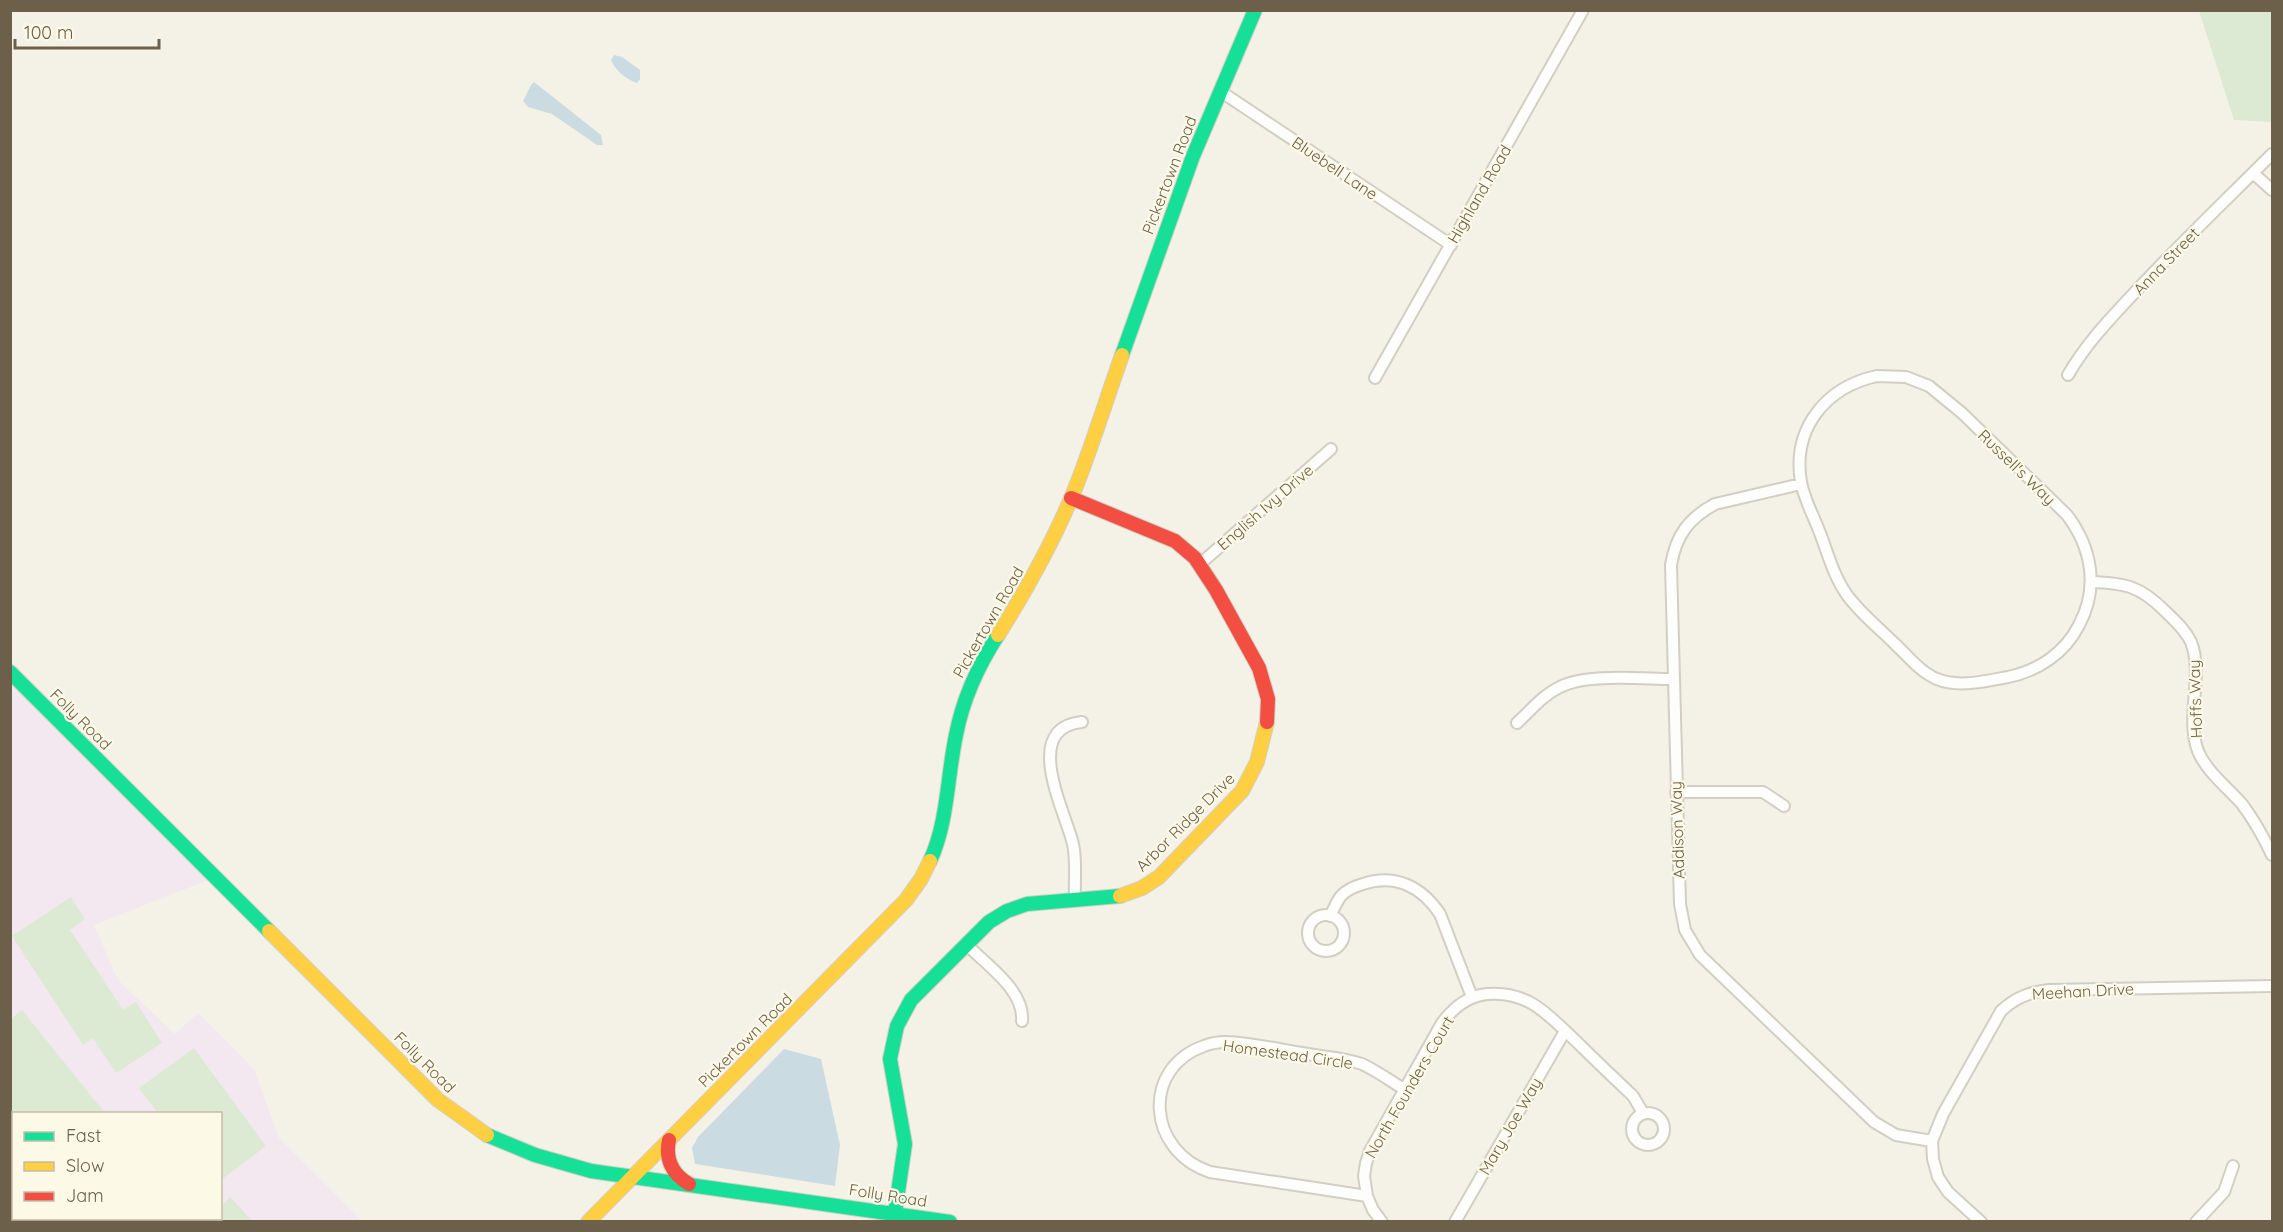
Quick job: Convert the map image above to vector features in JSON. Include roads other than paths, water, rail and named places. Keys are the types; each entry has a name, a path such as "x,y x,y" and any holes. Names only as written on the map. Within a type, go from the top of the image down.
{"street":[{"name":"Pickertown Road","path":"588,1221 906,900 922,879 934,856 965,697 980,666 1046,554 1071,498 1173,208 1255,10"},
{"name":"Highland Road","path":"1375,378 1583,10"},
{"name":"Bluebell Lane","path":"1220,91 1451,245"},
{"name":"Anna Street","path":"2068,375 2083,349 2106,324 2232,192 2272,154"},
{"path":"2253,173 2272,190"},
{"name":"Russell's Way","path":"1891,376 1929,386 1962,413 2067,515 2086,548 2091,582 2087,608 2082,620 2070,640 2053,657 2026,672 1992,680 1965,684 1950,683 1935,678 1921,669 1857,607 1847,595 1834,571 1801,484 1801,451 1804,436 1814,416 1828,399 1859,380 1891,376"},
{"name":"English Ivy Drive","path":"1200,564 1331,449"},
{"name":"Addison Way","path":"1801,484 1715,504 1685,526 1678,538 1671,564 1676,792 1682,916 1685,930 1700,955 1874,1122 1896,1135 1932,1141"},
{"name":"Arbor Ridge Drive","path":"894,1213 904,1144 890,1059 893,1038 911,1000 989,922 1016,907 1125,895 1153,882 1242,791 1257,766 1262,750 1268,718 1267,699 1260,670 1200,564 1175,541 1071,498"},
{"name":"Hoffs Way","path":"2091,582 2120,583 2138,588 2151,596 2183,629 2191,643 2195,659 2194,738 2199,754 2244,807 2272,855"},
{"name":"Folly Road","path":"10,672 438,1100 480,1132 535,1155 595,1172 950,1221"},
{"path":"1517,723 1544,697 1562,686 1588,679 1673,679"},
{"path":"1075,900 1074,847 1054,788 1050,764 1051,751 1060,731 1082,722"},
{"path":"1676,792 1763,792 1784,806"},
{"path":"1330,916 1341,896 1359,885 1393,880 1417,889 1433,903 1440,914 1472,997 1509,993 1537,1006 1633,1096 1643,1113"},
{"path":"967,945 1016,994 1022,1005 1022,1021"},
{"name":"Meehan Drive","path":"1932,1141 1943,1114 2001,1011 2011,1002 2027,994 2049,990 2272,986"},
{"name":"North Founders Court","path":"1382,1221 1373,1210 1367,1196 1364,1176 1370,1151 1446,1018 1455,1008 1472,997"},
{"name":"Mary Joe Way","path":"1455,1221 1565,1031"},
{"name":"Homestead Circle","path":"1367,1196 1210,1172 1197,1168 1179,1155 1165,1133 1160,1110 1163,1088 1173,1068 1186,1055 1205,1045 1228,1042 1355,1062 1405,1090"},
{"path":"669,1140 667,1153 670,1165 681,1180 690,1185"},
{"path":"1932,1141 1933,1159 1938,1178 1948,1192 1981,1221"},
{"path":"2196,1221 2224,1192 2233,1166"},
{"path":"595,1172 605,1184 607,1195 604,1205"}]}
